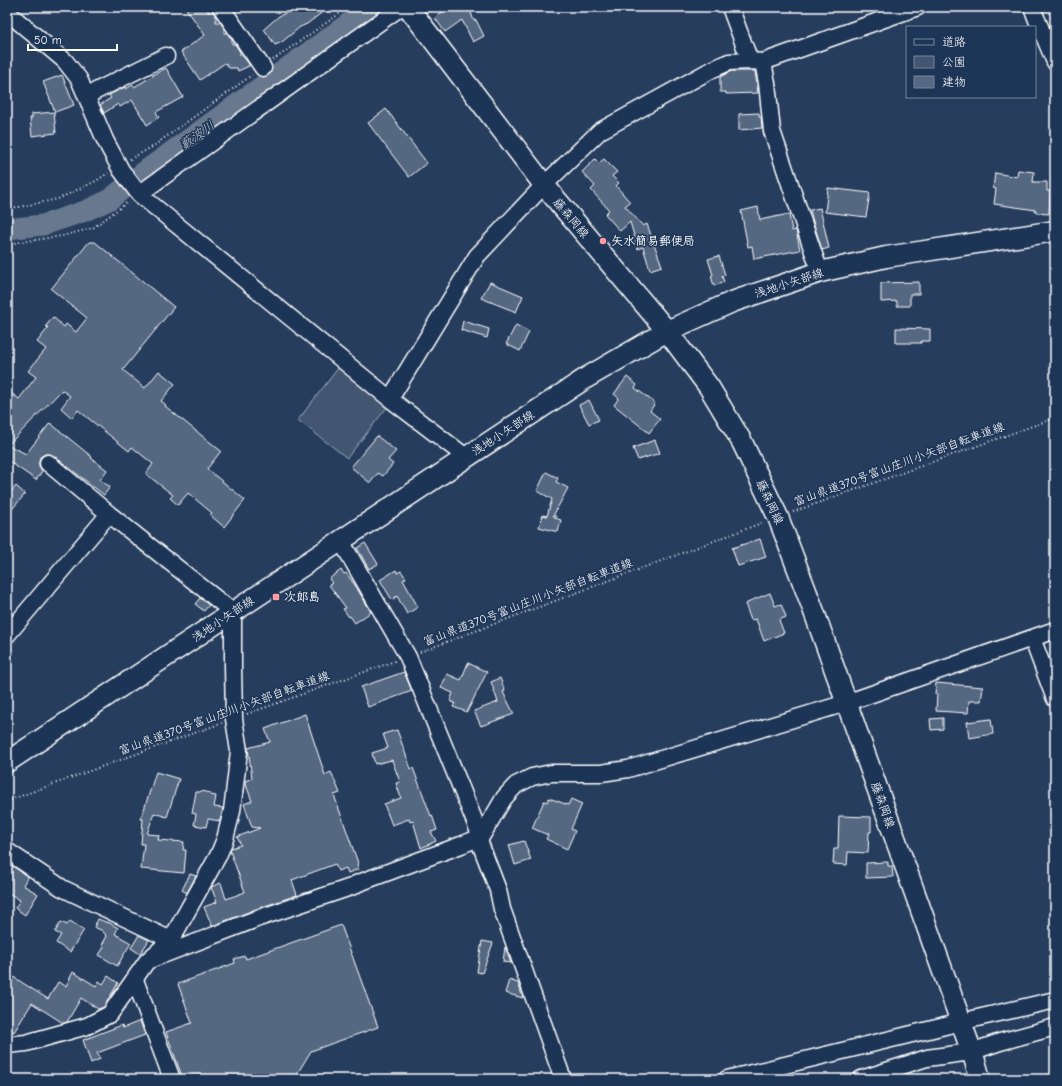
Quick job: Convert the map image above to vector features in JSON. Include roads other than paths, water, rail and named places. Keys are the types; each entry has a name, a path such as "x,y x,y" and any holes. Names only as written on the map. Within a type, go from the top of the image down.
{"main road":[{"name":"藤森岡線","path":"408,7 544,186 667,332 709,387 742,442 778,517 813,609 975,1064"},
{"name":"浅地小矢部線","path":"7,762 586,378 667,332 732,302 820,272 886,257 1055,231"}],"street":[{"path":"10,7 7,11 65,61 79,79 105,140 120,168 139,194 390,399 466,457"},
{"path":"221,7 263,68"},
{"path":"139,194 401,7"},
{"path":"730,7 767,83 772,131 820,272"},
{"path":"390,399 477,256 544,186 600,131 728,62 756,62 918,7"},
{"path":"1032,7 1055,62"},
{"path":"86,96 166,56"},
{"path":"7,1045 26,1043 88,1026 110,1014 147,962 171,940 218,856 225,839 232,811 239,751 234,719 233,612 109,514 48,463"},
{"path":"7,635 109,514"},
{"path":"341,541 408,657 479,838 498,890 502,909 563,1079"},
{"path":"147,962 259,918 354,886 479,838 504,798 516,785 532,777 551,773 601,773 628,769 846,703 1055,630"},
{"path":"1032,638 1055,699"},
{"path":"7,851 62,888 171,940"},
{"path":"135,980 172,1079"},
{"path":"973,1019 1055,1000"},
{"path":"727,1079 949,1025"},
{"path":"861,1079 927,1058 975,1064 1000,1042 1055,1027"}],"waterway":[{"name":"藪波川","path":"7,229 43,225 85,211 109,200 145,171 371,7"}],"place":[{"name":"矢水簡易郵便局","path":"603,241"},
{"name":"次郎島","path":"276,597"}]}
